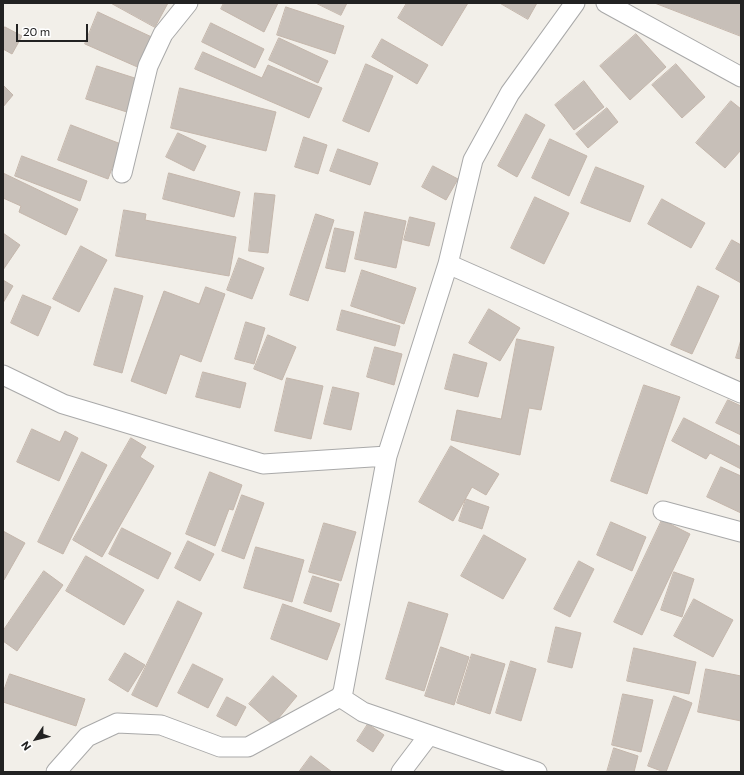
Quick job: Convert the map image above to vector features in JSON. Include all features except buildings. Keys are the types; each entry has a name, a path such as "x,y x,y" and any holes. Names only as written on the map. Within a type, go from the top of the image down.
{"street":[{"path":"122,173 148,66 163,34 188,3"},
{"path":"56,772 87,737 117,723 161,725 220,747 248,747 340,697 343,692 387,456 448,264 473,160 510,93 575,3"},
{"path":"606,3 741,77"},
{"path":"448,264 741,393"},
{"path":"3,375 63,404 263,464 387,456"},
{"path":"663,511 741,532"},
{"path":"340,697 364,712 537,772"},
{"path":"401,772 429,735"}]}
